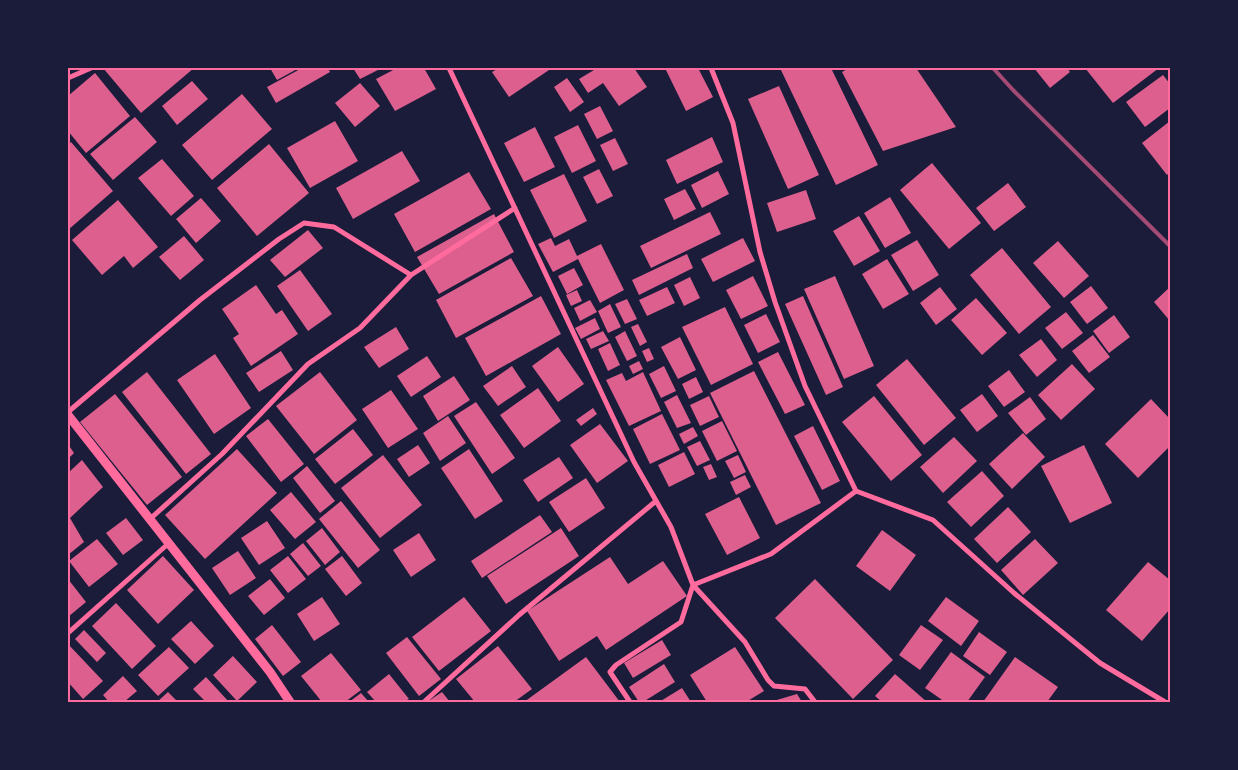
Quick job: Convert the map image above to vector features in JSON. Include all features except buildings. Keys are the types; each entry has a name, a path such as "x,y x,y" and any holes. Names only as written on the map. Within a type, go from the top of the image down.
{"street":[{"path":"68,78 91,68"},
{"path":"449,68 634,462 671,527 693,585 745,642 768,680 779,688 805,689 815,702"},
{"path":"711,68 733,123 760,252 775,302 805,386 856,491 933,520 1014,593 1100,663 1165,702"},
{"path":"150,519 222,454 308,364 360,328 411,275 515,208"},
{"path":"290,702 270,672 68,414 200,300 304,223 334,227 411,275"},
{"path":"693,585 771,554 856,491"},
{"path":"424,702 519,616 656,501"},
{"path":"68,633 169,543"},
{"path":"630,702 610,672 616,665 681,622 693,585"}],"railway":[{"path":"993,68 1170,246"}]}
